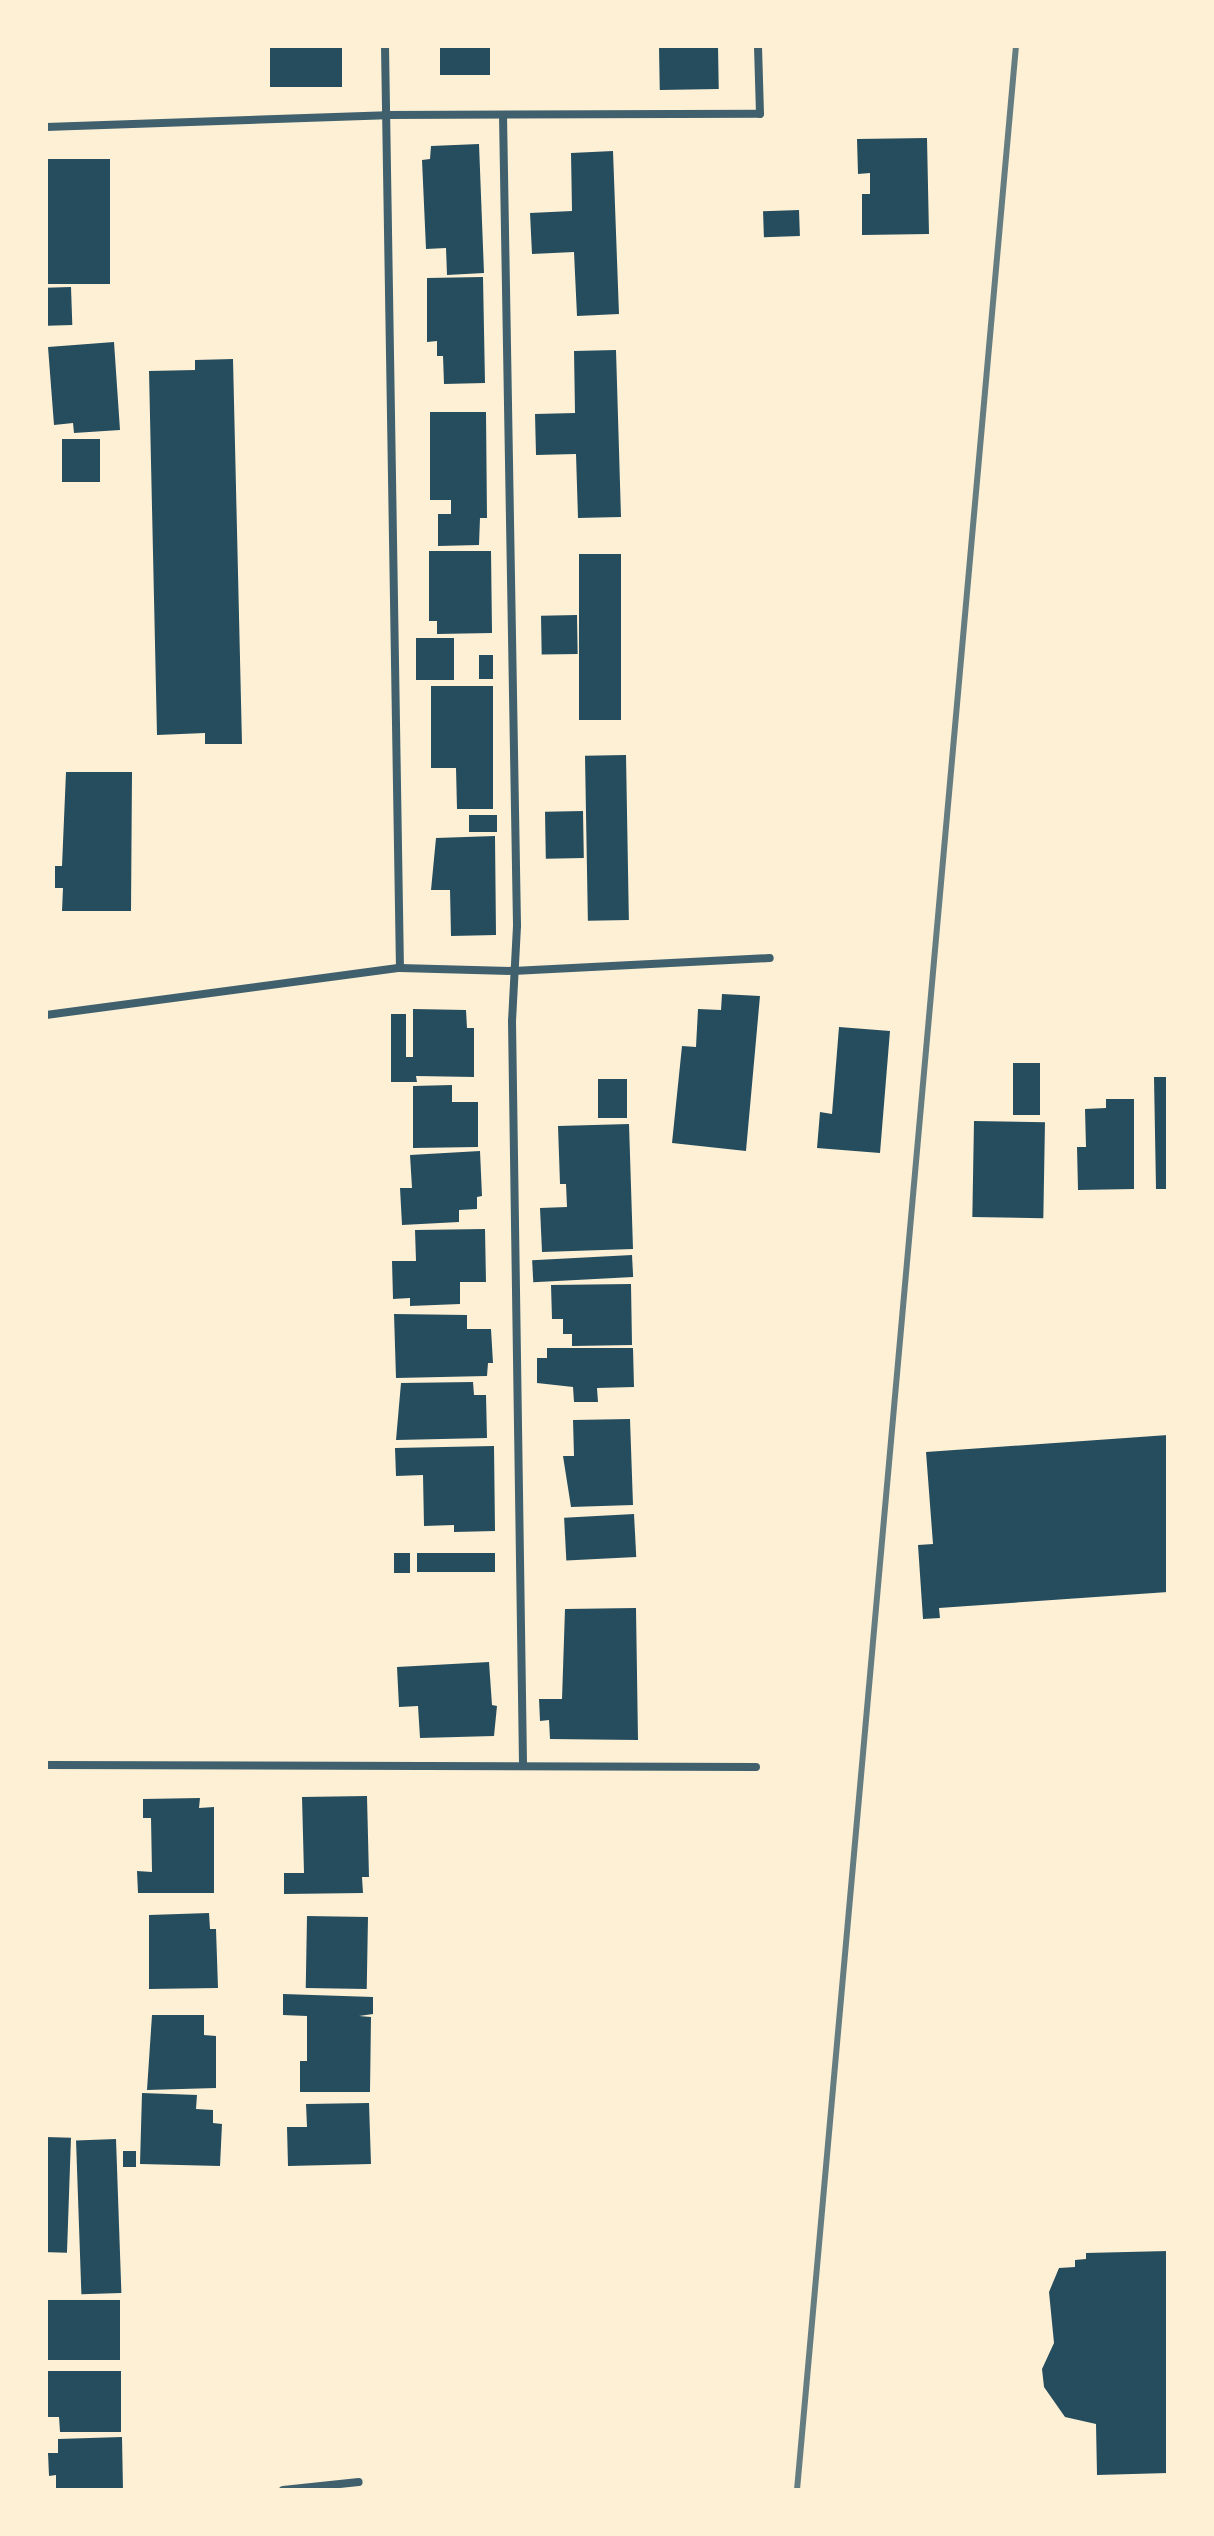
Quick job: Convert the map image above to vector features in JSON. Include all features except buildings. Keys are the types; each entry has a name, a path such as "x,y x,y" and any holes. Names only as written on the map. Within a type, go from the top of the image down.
{"street":[{"path":"385,46 400,968"},
{"path":"46,127 386,115 760,114 758,46"},
{"path":"503,115 517,926 513,971 523,1766"},
{"path":"46,1015 400,968 513,971 770,958"},
{"path":"46,1765 756,1767"},
{"path":"283,2490 359,2482"}],"railway":[{"path":"797,2490 1016,46"}]}
